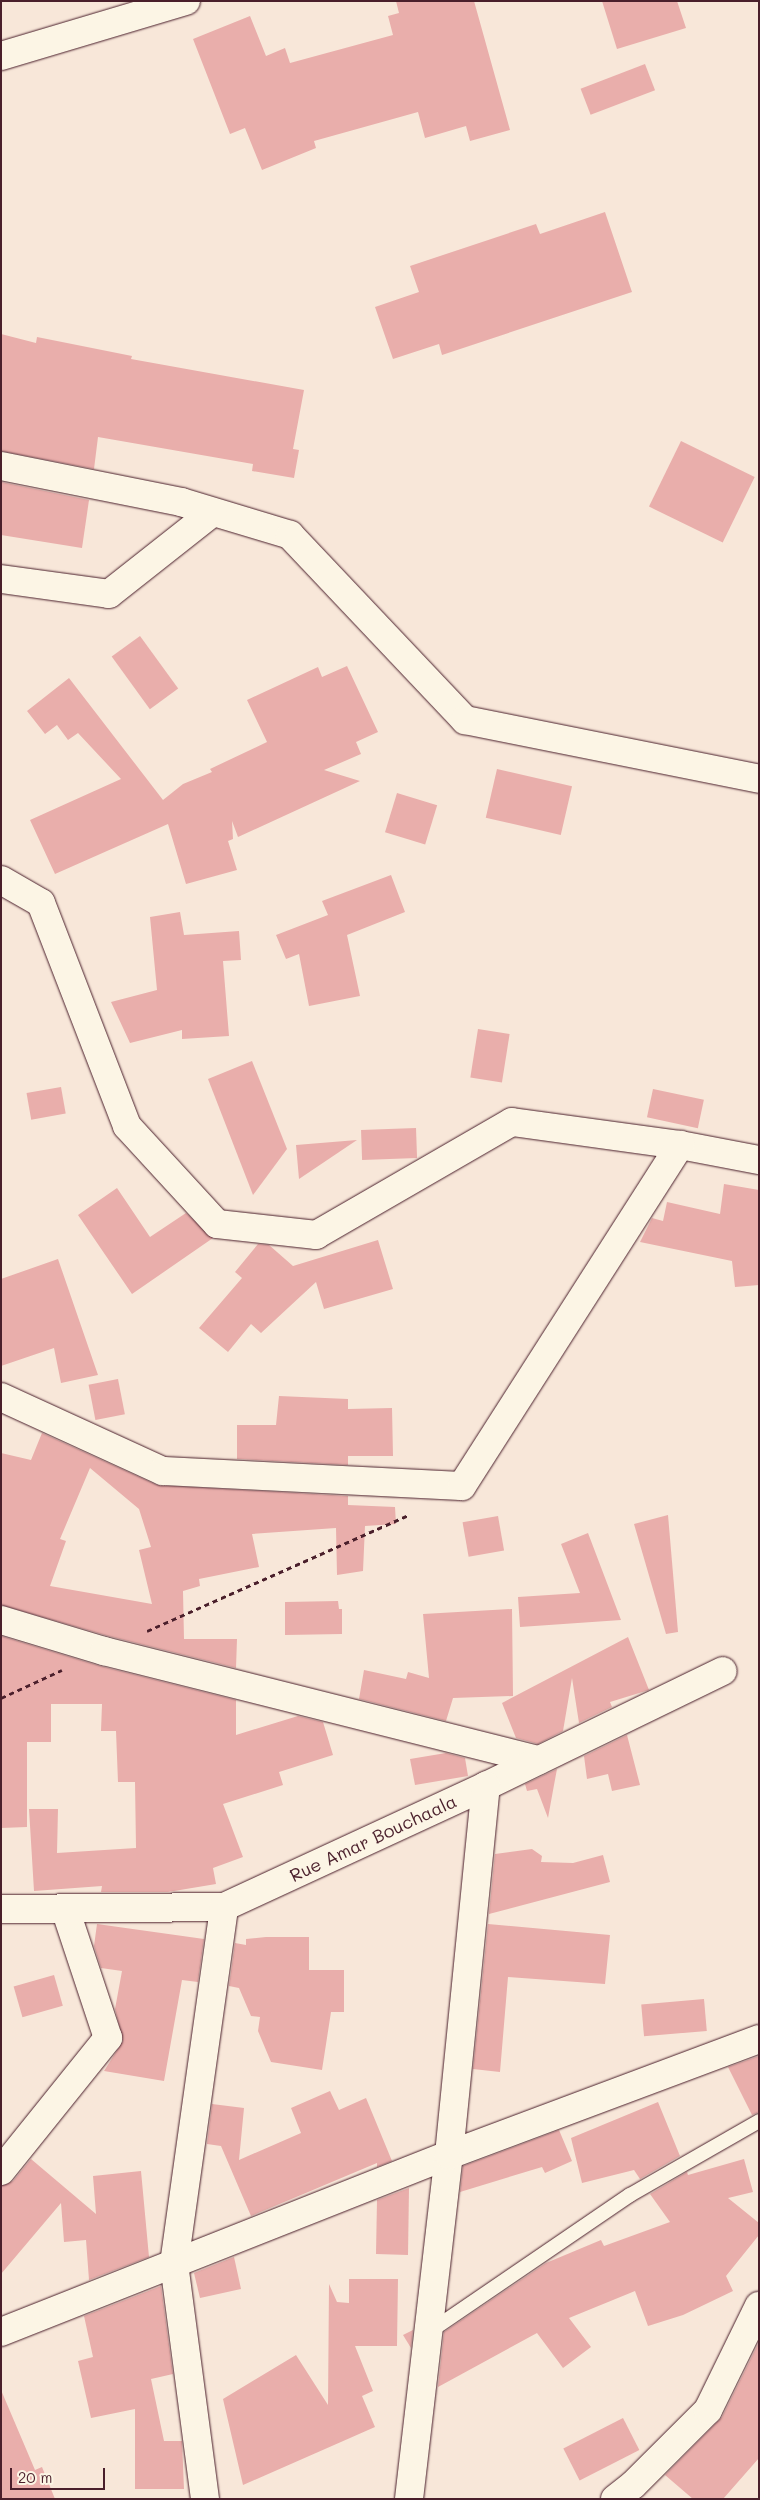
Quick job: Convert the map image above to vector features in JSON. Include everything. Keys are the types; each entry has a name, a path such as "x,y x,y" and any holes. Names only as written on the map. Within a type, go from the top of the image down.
{"street":[{"path":"1,56 186,1"},
{"path":"1,466 213,512 290,534 465,720 759,779"},
{"path":"1,579 109,594 213,512"},
{"path":"1,880 41,903 127,1126 217,1224 316,1235 512,1122 680,1144 759,1160"},
{"path":"1,1397 163,1471 462,1486 680,1144"},
{"path":"1,1620 104,1650 539,1760"},
{"name":"Rue Amar Bouchaala","path":"1,1909 224,1907 486,1786 723,1671"},
{"path":"409,2499 449,2155 486,1786"},
{"path":"205,2499 174,2264 224,1907"},
{"path":"1,2172 108,2038 65,1908"},
{"path":"1,2332 449,2155 759,2039"},
{"path":"615,2499 634,2485 708,2410 759,2306"}],"lane":[{"path":"428,2332 630,2195 759,2122"}],"path":[{"path":"154,1628 414,1512 407,1483"}],"building":[{"path":"396,1 474,1 510,130 470,141 466,126 425,138 418,112 314,141 316,148 262,170 245,128 230,134 193,39 250,16 266,56 285,48 290,63 393,35 388,16 399,13"},
{"path":"602,1 677,1 686,28 617,49"},
{"path":"645,64 655,90 591,115 581,89"},
{"path":"605,212 632,292 442,355 439,344 393,359 375,307 419,292 410,266 536,224 540,234"},
{"path":"1,334 36,343 37,337 132,356 131,359 304,390 293,449 299,450 294,478 252,471 253,464 98,437 94,469 1,451"},
{"path":"681,441 755,477 723,543 649,507"},
{"path":"1,482 89,500 82,548 1,535"},
{"path":"140,636 178,689 150,709 112,657"},
{"path":"347,666 378,732 356,742 361,754 324,770 360,781 238,837 232,821 233,839 228,841 237,870 186,884 168,824 55,874 30,820 121,779 78,733 68,740 57,725 45,734 27,711 69,678 163,800 183,784 212,772 210,769 267,742 247,700 318,667 322,677"},
{"path":"497,769 572,786 561,835 486,818"},
{"path":"397,793 437,805 425,844 385,832"},
{"path":"391,875 405,912 347,935 360,996 309,1006 299,954 286,959 276,935 328,915 322,901"},
{"path":"180,912 184,935 239,931 241,960 223,961 229,1036 182,1039 182,1030 130,1043 111,1002 157,990 150,917"},
{"path":"478,1029 510,1034 502,1082 470,1077"},
{"path":"252,1061 287,1149 253,1195 208,1079"},
{"path":"61,1087 66,1114 31,1120 27,1093"},
{"path":"653,1089 704,1100 698,1128 647,1117"},
{"path":"416,1128 417,1158 362,1160 361,1130"},
{"path":"357,1140 299,1179 296,1145"},
{"path":"724,1184 759,1190 759,1285 735,1287 732,1261 640,1242 652,1218 663,1221 667,1202 720,1214"},
{"path":"117,1188 150,1237 186,1213 213,1238 132,1294 78,1215"},
{"path":"378,1240 393,1289 324,1309 316,1282 261,1333 251,1324 228,1352 199,1328 242,1278 235,1272 258,1244 269,1245 293,1266"},
{"path":"58,1259 98,1375 61,1383 54,1348 1,1366 1,1279"},
{"path":"118,1379 125,1414 95,1420 89,1385"},
{"path":"279,1396 348,1399 348,1409 392,1408 393,1456 348,1456 348,1465 237,1459 237,1425 276,1425"},
{"path":"42,1433 157,1485 348,1496 348,1505 395,1507 396,1524 365,1526 363,1571 337,1575 336,1528 252,1534 259,1567 199,1579 200,1586 183,1591 184,1639 237,1639 236,1668 108,1636 1,1605 1,1453 31,1460","holes":["90,1468 139,1509 151,1547 139,1550 152,1604 50,1586 66,1541 60,1539"]},
{"path":"668,1515 678,1632 666,1634 634,1524"},
{"path":"498,1516 504,1550 469,1557 463,1522"},
{"path":"588,1533 621,1620 520,1627 518,1597 580,1593 561,1544"},
{"path":"338,1601 339,1609 342,1609 342,1634 285,1635 285,1602"},
{"path":"512,1609 513,1696 453,1698 446,1721 359,1699 364,1670 406,1679 408,1672 429,1678 423,1614"},
{"path":"1,1636 100,1666 236,1700 236,1735 298,1716 323,1722 333,1755 279,1772 283,1785 223,1804 243,1857 213,1868 216,1884 168,1892 101,1892 102,1886 34,1891 29,1809 58,1809 57,1853 136,1848 135,1782 118,1782 116,1731 101,1731 102,1704 51,1704 51,1742 27,1742 27,1827 1,1828"},
{"path":"628,1637 649,1690 610,1702 612,1707 579,1723 572,1678 563,1731 538,1744 516,1738 502,1703"},
{"path":"627,1735 640,1785 612,1791 608,1774 587,1779 584,1756"},
{"path":"446,1753 465,1758 468,1776 415,1785 410,1759"},
{"path":"557,1769 548,1818 537,1789 527,1791 525,1784"},
{"path":"532,1849 542,1856 541,1862 573,1863 603,1855 610,1882 489,1914 495,1854"},
{"path":"97,1924 204,1939 198,1982 182,1980 164,2081 104,2071 123,2041 115,2009 122,1971 101,1968 94,1946"},
{"path":"488,1924 610,1935 605,1984 508,1977 500,2072 473,2069"},
{"path":"309,1937 309,1970 344,1970 344,2012 331,2012 322,2070 271,2062 258,2031 260,2017 251,2016 239,1988 229,1986 235,1943 246,1945 246,1939"},
{"path":"54,1975 63,2006 22,2017 14,1987"},
{"path":"704,1999 707,2031 644,2036 641,2004"},
{"path":"759,2056 759,2112 752,2115 728,2067"},
{"path":"330,2091 339,2110 366,2098 392,2161 377,2167 377,2163 251,2216 221,2146 207,2144 212,2104 244,2108 239,2160 301,2133 291,2108"},
{"path":"658,2102 680,2156 640,2179 634,2170 582,2183 571,2138"},
{"path":"559,2130 572,2161 545,2173 542,2167 460,2192 463,2166"},
{"path":"31,2159 96,2214 93,2176 141,2171 149,2257 89,2280 86,2240 64,2242 61,2203 1,2274 1,2186 13,2181"},
{"path":"744,2159 753,2192 728,2198 759,2223 759,2235 726,2276 733,2291 683,2315 648,2326 635,2291 569,2318 591,2347 563,2368 537,2333 438,2387 444,2332 546,2263 601,2240 604,2246 670,2222 650,2194 687,2172 688,2175"},
{"path":"409,2188 408,2255 376,2254 377,2200"},
{"path":"234,2257 241,2289 200,2298 194,2273"},
{"path":"349,2279 398,2279 397,2346 355,2346 373,2391 362,2396 375,2427 243,2485 223,2399 296,2355 328,2405 329,2284 337,2302 349,2303"},
{"path":"161,2286 173,2374 151,2379 164,2441 182,2441 184,2489 135,2489 135,2409 91,2418 78,2361 93,2357 84,2316"},
{"path":"413,2330 411,2348 403,2335"},
{"path":"758,2344 759,2458 723,2499 693,2499 665,2475 722,2417"},
{"path":"1,2390 35,2470 42,2467 55,2499 1,2499"},
{"path":"623,2418 639,2450 580,2480 563,2448"}]}
